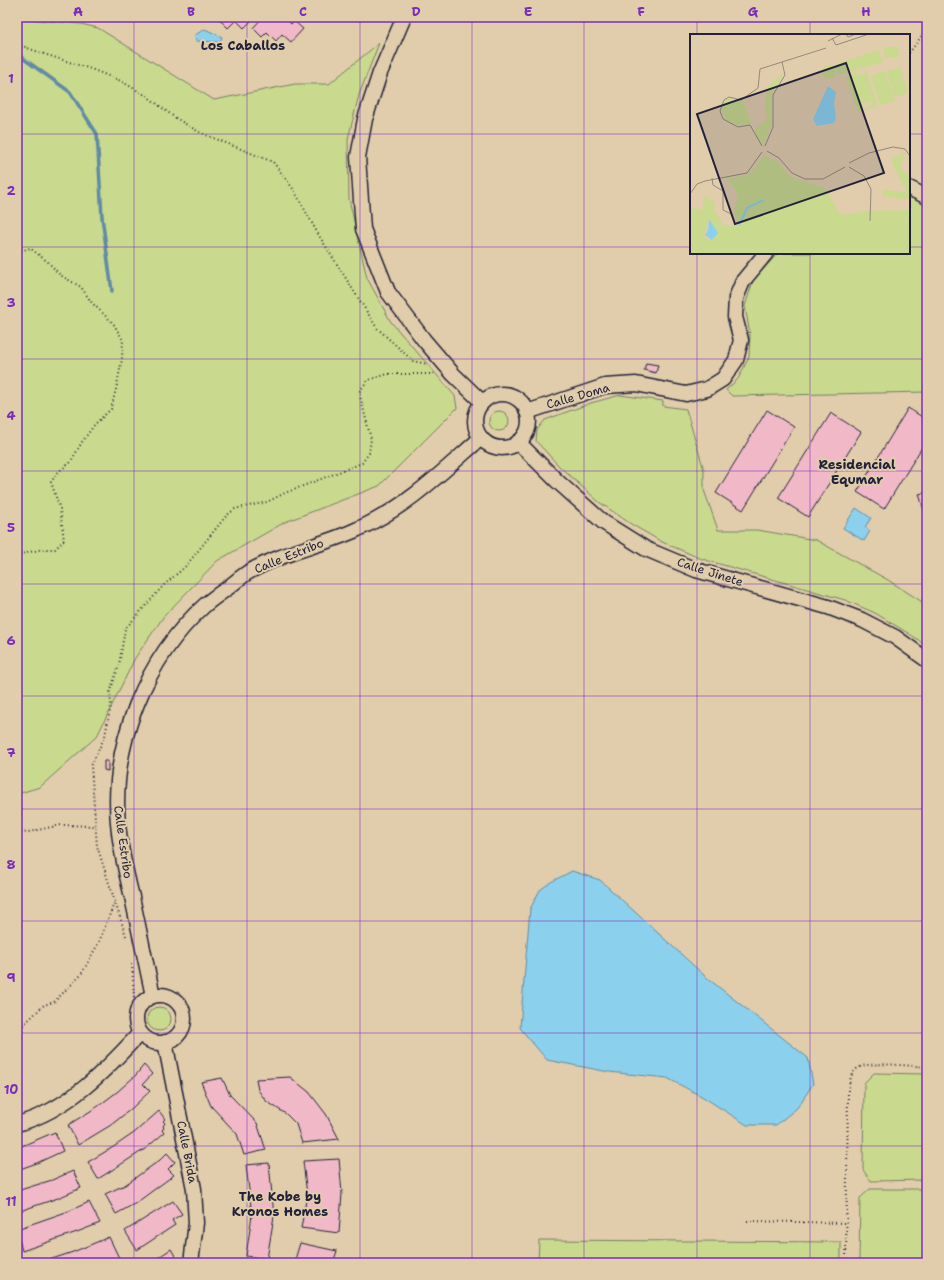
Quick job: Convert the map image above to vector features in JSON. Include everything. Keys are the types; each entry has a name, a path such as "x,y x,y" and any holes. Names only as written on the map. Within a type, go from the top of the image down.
{"street":[{"path":"404,17 380,73 365,119 358,157 363,229 388,292 424,340 449,369 482,402"},
{"path":"910,188 927,197"},
{"name":"Calle Doma","path":"527,412 605,386 636,384 686,394 707,389 723,379 736,360 741,340 735,317 736,298 743,281 765,254"},
{"path":"507,394 516,398 523,404 527,412 527,428 524,436 511,446 499,447 488,444 477,432 475,416 478,409 482,402 494,395 507,394"},
{"name":"Calle Estribo","path":"150,997 118,824 117,794 121,759 130,724 142,691 161,658 181,630 206,604 247,573 278,558 358,530 390,513 426,487 481,438"},
{"name":"Calle Jinete","path":"518,442 557,481 603,522 646,549 696,570 828,607 862,620 895,637 927,660"},
{"path":"161,995 168,996 175,1000 183,1013 182,1028 172,1039 165,1042 151,1042 140,1033 137,1026 137,1011 141,1004 150,997 161,995"},
{"path":"17,1124 32,1120 50,1111 84,1089 140,1033"},
{"name":"Calle Brida","path":"165,1042 194,1189 196,1223 191,1263"}],"path":[{"path":"910,52 927,29"},
{"path":"17,44 91,69 121,81 199,132 273,162 294,190 318,234 377,328 413,361 449,369"},
{"path":"17,252 30,248 48,262 60,275 81,286 92,303 113,323 123,340 122,359 111,409 95,424 82,442 70,463 58,472 51,482 60,509 64,540 55,549 43,549 17,554"},
{"path":"127,942 97,846 91,766 104,736 111,705 110,692 119,665 124,629 164,585 185,567 226,516 235,509 267,502 285,493 362,463 369,453 371,439 359,392 368,380 388,374 449,369"},
{"path":"17,831 24,833 61,826 96,826"},
{"path":"17,1031 44,1004 54,1002 81,975 99,942 115,900"},
{"path":"132,964 134,998 150,997"},
{"path":"846,1263 848,1090 851,1075 858,1067 868,1064 927,1067"},
{"path":"747,1221 846,1223"}],"green space":[{"path":"17,18 81,24 98,28 214,100 295,84 329,84 379,43 359,95 348,139 349,199 367,278 391,322 455,396 457,408 379,486 285,522 217,561 164,616 135,658 97,736 40,787 17,794"},
{"path":"910,197 915,198 927,206 927,392 732,396 726,390 738,379 749,357 750,335 745,306 753,281 777,254 910,254"},
{"path":"620,395 663,401 663,406 686,409 704,470 704,490 718,530 757,530 816,540 888,580 927,605 927,647 916,638 875,613 845,600 702,559 662,542 631,524 599,502 559,466 536,441 537,430 545,420 591,403"},
{"path":"499,411 506,414 509,421 506,428 499,431 492,428 489,421 492,414"},
{"path":"159,1007 164,1008 170,1014 170,1024 164,1030 159,1031 154,1030 148,1024 147,1019 148,1014 154,1008"},
{"path":"874,1073 927,1074 927,1180 871,1181 863,1170 864,1083"},
{"path":"870,1189 927,1189 927,1263 859,1263 860,1198"},
{"path":"539,1240 841,1242 841,1263 538,1263"}],"water":[{"path":"205,29 222,37 220,42 196,41 195,35"},
{"path":"856,508 871,518 865,527 870,531 864,541 843,528"},
{"path":"572,871 600,880 706,977 808,1058 813,1084 797,1108 776,1125 747,1125 703,1097 667,1078 609,1072 547,1060 520,1028 530,909 540,890 551,882"}],"building":[{"path":"154,17 185,17 185,18"},
{"path":"220,17 255,17 244,28 236,20 228,28 219,19"},
{"path":"263,17 278,17 280,19 284,17 291,24 294,21 303,29 291,42 282,34 276,41 267,32 262,37 253,28"},
{"path":"646,363 658,365 656,373 644,370"},
{"path":"908,408 927,420 927,439 884,509 857,492"},
{"path":"767,410 794,427 743,510 716,493"},
{"path":"831,413 861,432 808,517 778,498"},
{"path":"927,492 927,520 919,494"},
{"path":"104,761 108,761 108,771 104,770"},
{"path":"144,1065 152,1074 143,1084 150,1091 111,1125 78,1145 68,1125 97,1107 117,1092 135,1076"},
{"path":"290,1077 309,1092 326,1114 339,1139 302,1143 296,1124 286,1114 266,1101 258,1090 256,1079"},
{"path":"222,1078 230,1095 257,1123 266,1150 244,1155 237,1134 211,1106 201,1082"},
{"path":"159,1111 165,1119 163,1121 165,1123 163,1126 164,1128 162,1130 164,1133 145,1149 98,1179 88,1162 134,1133"},
{"path":"55,1132 63,1151 17,1170 17,1148"},
{"path":"167,1153 175,1162 168,1169 174,1175 136,1203 116,1214 105,1194 125,1185 160,1160"},
{"path":"339,1159 342,1193 339,1233 301,1228 307,1195 303,1161"},
{"path":"269,1163 274,1216 267,1259 246,1256 252,1215 246,1165"},
{"path":"73,1171 81,1188 58,1198 17,1212 17,1191 52,1180"},
{"path":"173,1201 182,1214 172,1220 175,1225 137,1250 125,1231"},
{"path":"89,1202 100,1223 22,1251 17,1229 69,1211"},
{"path":"109,1237 119,1258 110,1263 40,1263 73,1252"},
{"path":"300,1243 337,1251 333,1263 294,1263"},
{"path":"171,1249 178,1261 175,1263 150,1263"}],"waterway":[{"path":"17,54 70,92 97,134 102,217 112,291"}],"district":[{"name":"Los Caballos","path":"243,45"},
{"name":"Residencial Equmar","path":"857,472"},
{"name":"The Kobe by Kronos Homes","path":"280,1204"}]}
